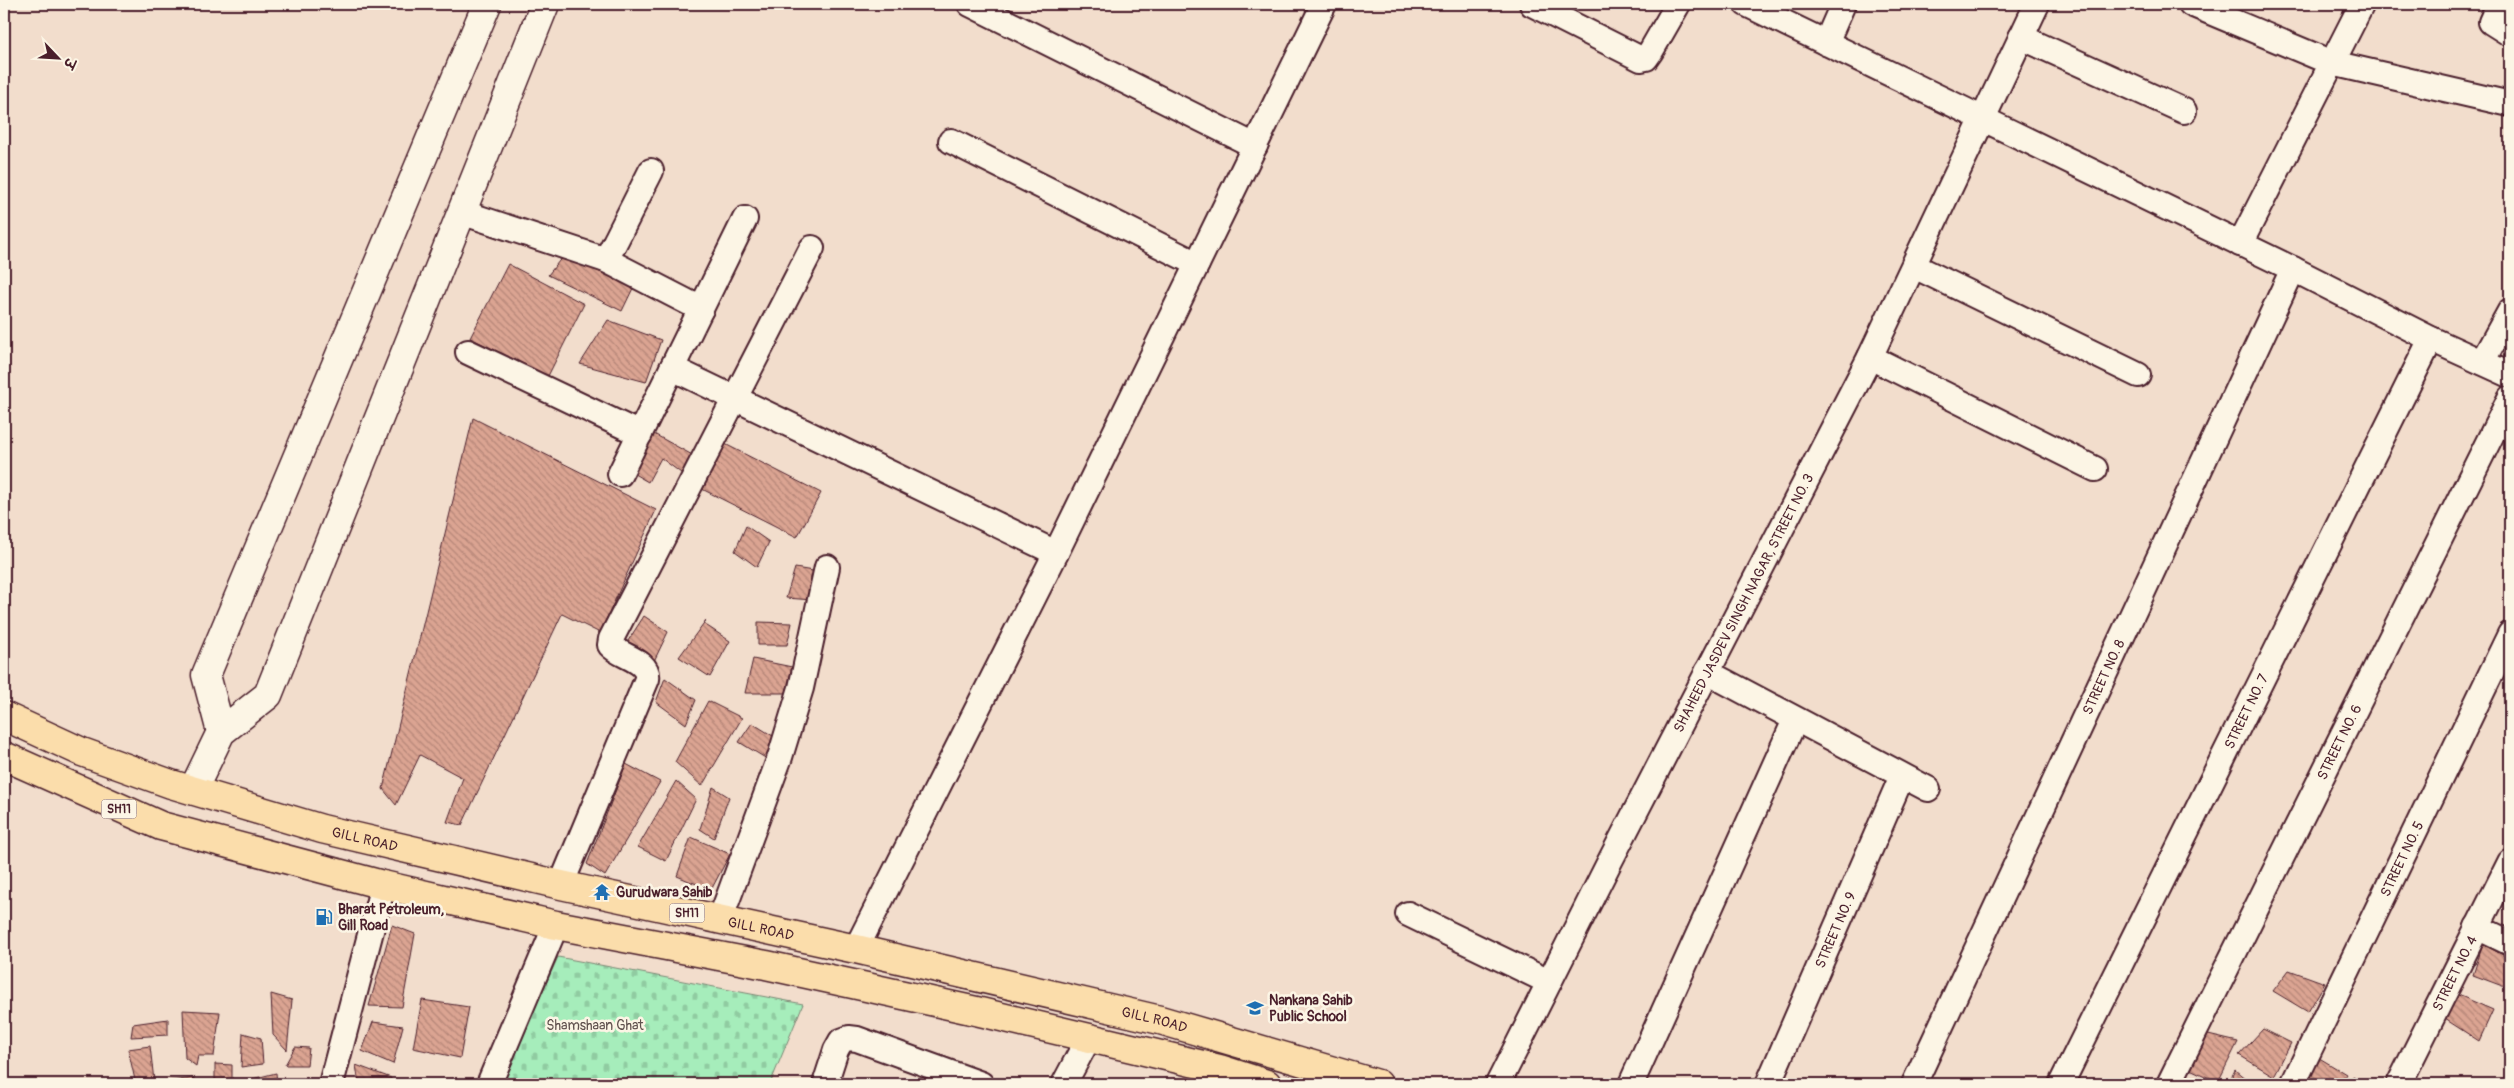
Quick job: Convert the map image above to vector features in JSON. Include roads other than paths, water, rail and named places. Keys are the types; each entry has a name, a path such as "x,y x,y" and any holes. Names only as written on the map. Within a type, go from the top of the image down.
{"main road":[{"name":"GILL ROAD","path":"4,716 82,752 193,790 322,829 561,885 856,949 1160,1020 1378,1084"},
{"name":"SH11","path":"4,756 161,826 383,885 556,926 766,965 1220,1069 1267,1084"}],"street":[{"path":"221,732 206,675 487,4"},
{"path":"193,790 221,732 268,695 545,4"},
{"path":"970,4 1255,146"},
{"path":"856,949 1056,553 1324,4"},
{"path":"1532,4 1641,59 1646,58 1651,51 1678,4"},
{"path":"1746,4 2293,269 2430,339 2510,375"},
{"path":"1826,42 1843,4"},
{"name":"SHAHEED JASDEV SINGH NAGAR, STREET NO. 3","path":"1498,1084 1707,672 1870,357 2036,4"},
{"path":"2192,4 2332,63 2510,104"},
{"path":"2240,244 2362,4"},
{"path":"2499,4 2491,22 2510,34"},
{"path":"2021,37 2184,111"},
{"path":"951,141 1197,264"},
{"path":"606,260 651,171"},
{"path":"461,212 606,260 701,309"},
{"path":"620,474 745,219"},
{"path":"561,885 647,679 648,672 645,667 614,650 610,645 611,639 812,248"},
{"path":"1914,266 2138,375"},
{"name":"STREET NO. 8","path":"1914,1084 2293,269"},
{"path":"2482,362 2510,311"},
{"name":"STREET NO. 7","path":"2061,1084 2430,339"},
{"path":"468,352 640,434"},
{"path":"1870,357 2095,469"},
{"path":"672,368 1056,553"},
{"name":"STREET NO. 6","path":"2169,1084 2510,398"},
{"path":"720,920 780,757 801,688 827,567"},
{"name":"STREET NO. 5","path":"2292,1084 2510,634"},
{"path":"1707,672 1928,789"},
{"path":"1632,1084 1795,720"},
{"name":"STREET NO. 9","path":"1768,1084 1902,776"},
{"name":"STREET NO. 4","path":"2398,1084 2510,862"},
{"path":"331,1084 383,885"},
{"path":"1408,914 1550,982"},
{"path":"489,1084 556,926"},
{"path":"2478,927 2510,942"},
{"path":"825,1084 841,1040 849,1038 940,1077 981,1084"},
{"path":"1064,1084 1088,1039"}],"place":[{"name":"Gurudwara Sahib","path":"602,892"},
{"name":"Bharat Petroleum, Gill Road","path":"324,917"},
{"name":"Nankana Sahib Public School","path":"1255,1008"}],"park label":[{"name":"Shamshaan Ghat","path":"595,1025"}]}
